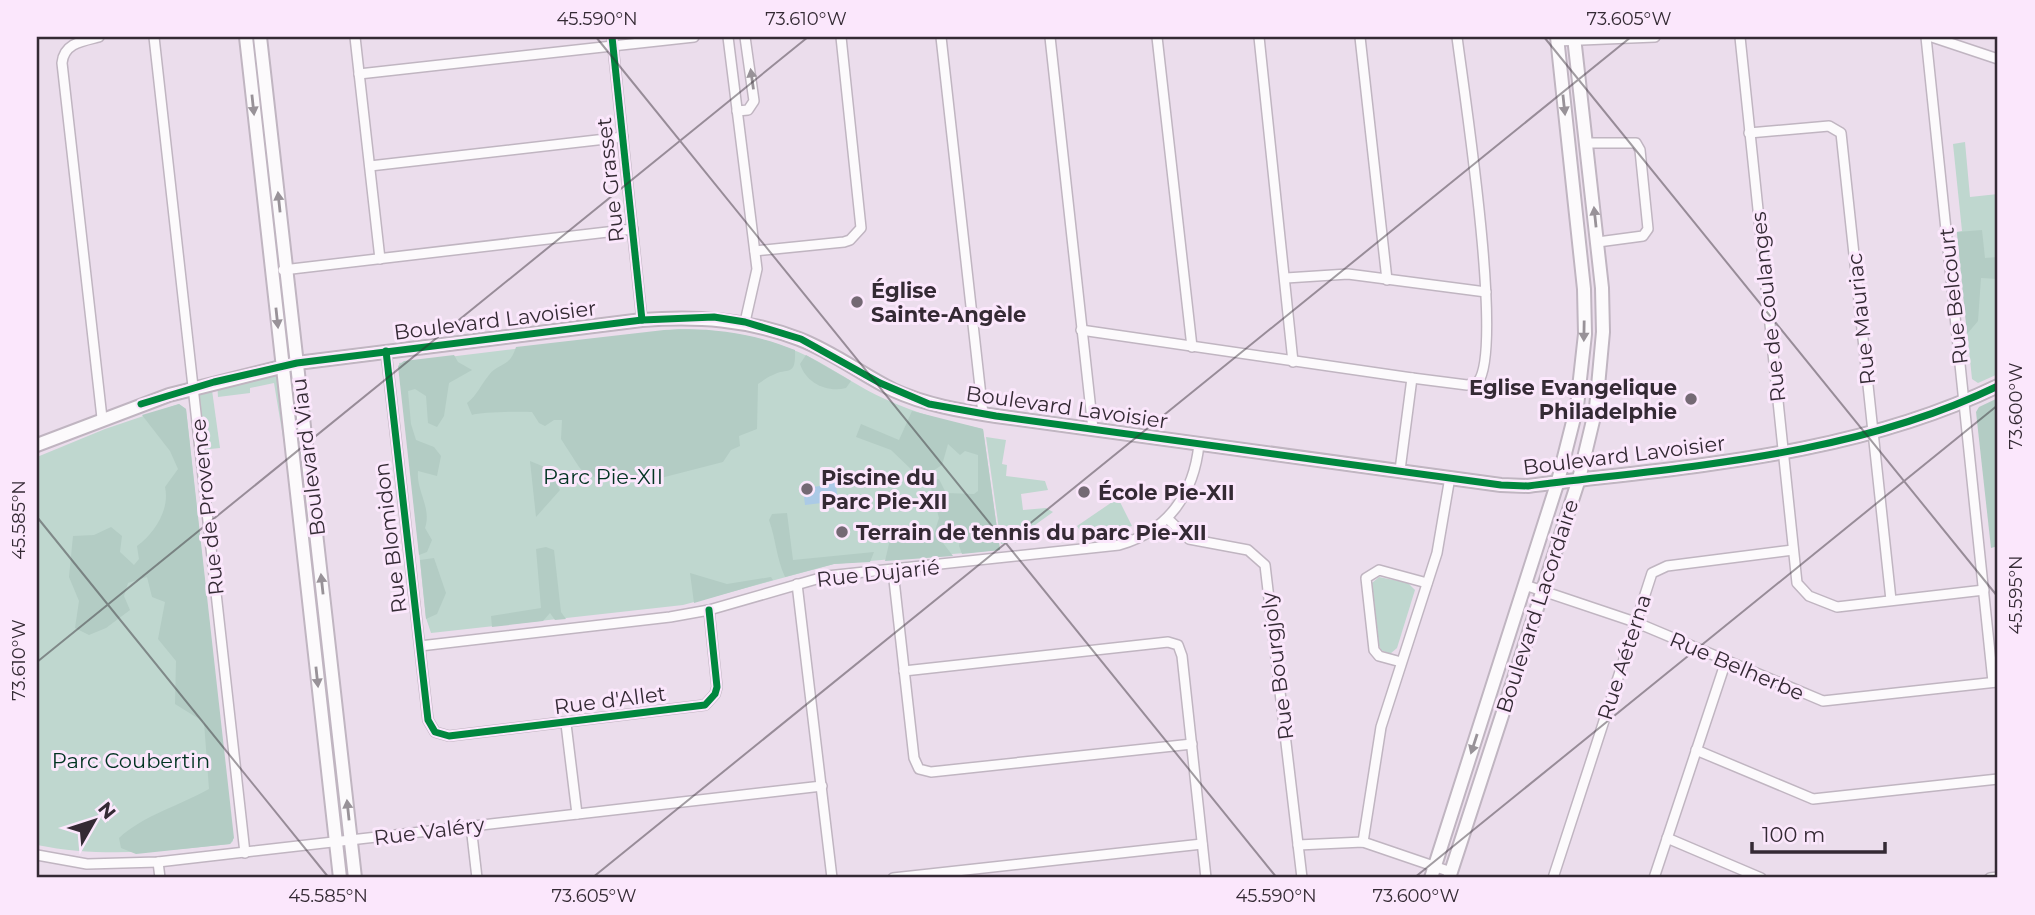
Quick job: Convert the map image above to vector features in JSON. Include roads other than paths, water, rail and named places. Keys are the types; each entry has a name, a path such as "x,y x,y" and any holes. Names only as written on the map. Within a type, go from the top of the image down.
{"main road":[{"name":"Boulevard Viau","path":"246,37 340,878"},
{"name":"Boulevard Viau","path":"260,37 355,878"},
{"name":"Boulevard Lacordaire","path":"1433,872 1558,481 1577,406 1585,312 1557,39"},
{"name":"Boulevard Lacordaire","path":"1450,875 1579,479 1596,408 1602,312 1598,242 1575,39"},
{"name":"Boulevard Lavoisier","path":"37,445 102,418 194,388 297,363 642,320 705,317 745,323 800,340 916,399 984,415 1501,485 1579,479 1783,453 1873,433 1964,402 1998,386"}],"street":[{"path":"99,37 72,45 63,56 62,63 102,418"},
{"name":"Rue de Provence","path":"154,37 245,853"},
{"path":"355,37 380,259"},
{"path":"359,74 612,41 694,37"},
{"path":"728,37 757,269 745,323"},
{"path":"737,111 748,110 754,101 745,37"},
{"path":"755,251 844,242 861,229 841,37"},
{"path":"941,37 984,415"},
{"path":"1049,37 1093,429"},
{"path":"1157,37 1192,347"},
{"path":"1259,37 1293,362"},
{"path":"1360,37 1387,280"},
{"path":"1081,330 1412,378 1467,385 1478,382 1483,371 1486,292 1457,37"},
{"path":"1557,39 1655,37"},
{"name":"Rue de Coulanges","path":"1740,37 1796,578 1804,592 1836,607 1891,600"},
{"name":"Rue Belcourt","path":"1926,37 1996,682"},
{"path":"1932,37 1998,59"},
{"name":"Rue Grasset","path":"612,41 642,320"},
{"name":"Rue Mauriac","path":"1749,133 1829,126 1841,133 1891,600"},
{"path":"370,166 623,137"},
{"path":"1586,143 1629,141 1636,143 1640,150 1648,229 1637,237 1598,242"},
{"path":"272,271 633,229"},
{"path":"1286,278 1338,274 1486,292"},
{"name":"Rue Blomidon","path":"386,351 428,720"},
{"path":"1400,470 1412,378"},
{"name":"Rue Dujarié","path":"420,646 709,610 836,575 1119,545 1144,536 1168,519 1193,478 1199,444"},
{"path":"1363,842 1381,727 1439,544 1450,477"},
{"name":"Rue Bourgjoly","path":"1168,519 1189,540 1248,551 1265,565 1302,878"},
{"name":"Rue Aéterna","path":"1553,878 1649,578 1656,569 1793,550"},
{"path":"1401,663 1379,656 1374,650 1366,578 1380,570 1427,583"},
{"path":"893,571 914,758 919,769 931,772 1192,744"},
{"path":"797,584 832,878"},
{"name":"Rue Belherbe","path":"1525,585 1635,622 1823,701 1996,682"},
{"path":"1891,600 1984,590"},
{"name":"Rue d'Allet","path":"428,720 435,732 449,736 705,705 715,694 717,687 709,610"},
{"path":"904,671 1168,642 1178,645 1182,656 1206,878"},
{"path":"1654,878 1726,661"},
{"path":"566,723 577,814"},
{"path":"1696,750 1813,799 1998,779"},
{"name":"Rue Valéry","path":"37,855 87,864 158,862 821,786"},
{"path":"471,826 477,878"},
{"path":"1667,838 1761,878"},
{"path":"1298,845 1363,842 1433,872 1450,875"},
{"path":"893,878 1202,844"},
{"path":"158,862 160,878"},
{"path":"1990,878 1998,877"}],"water":[{"path":"834,469 838,501 805,505 803,488 821,486 820,470"}],"place":[{"name":"Église Sainte-Angèle","path":"857,302"},
{"name":"Eglise Evangelique Philadelphie","path":"1691,399"},
{"name":"Piscine du Parc Pie-XII","path":"807,489"},
{"name":"École Pie-XII","path":"1084,492"},
{"name":"Terrain de tennis du parc Pie-XII","path":"842,532"}],"park label":[{"name":"Parc Pie-XII","path":"603,476"},
{"name":"Parc Coubertin","path":"131,760"}]}
